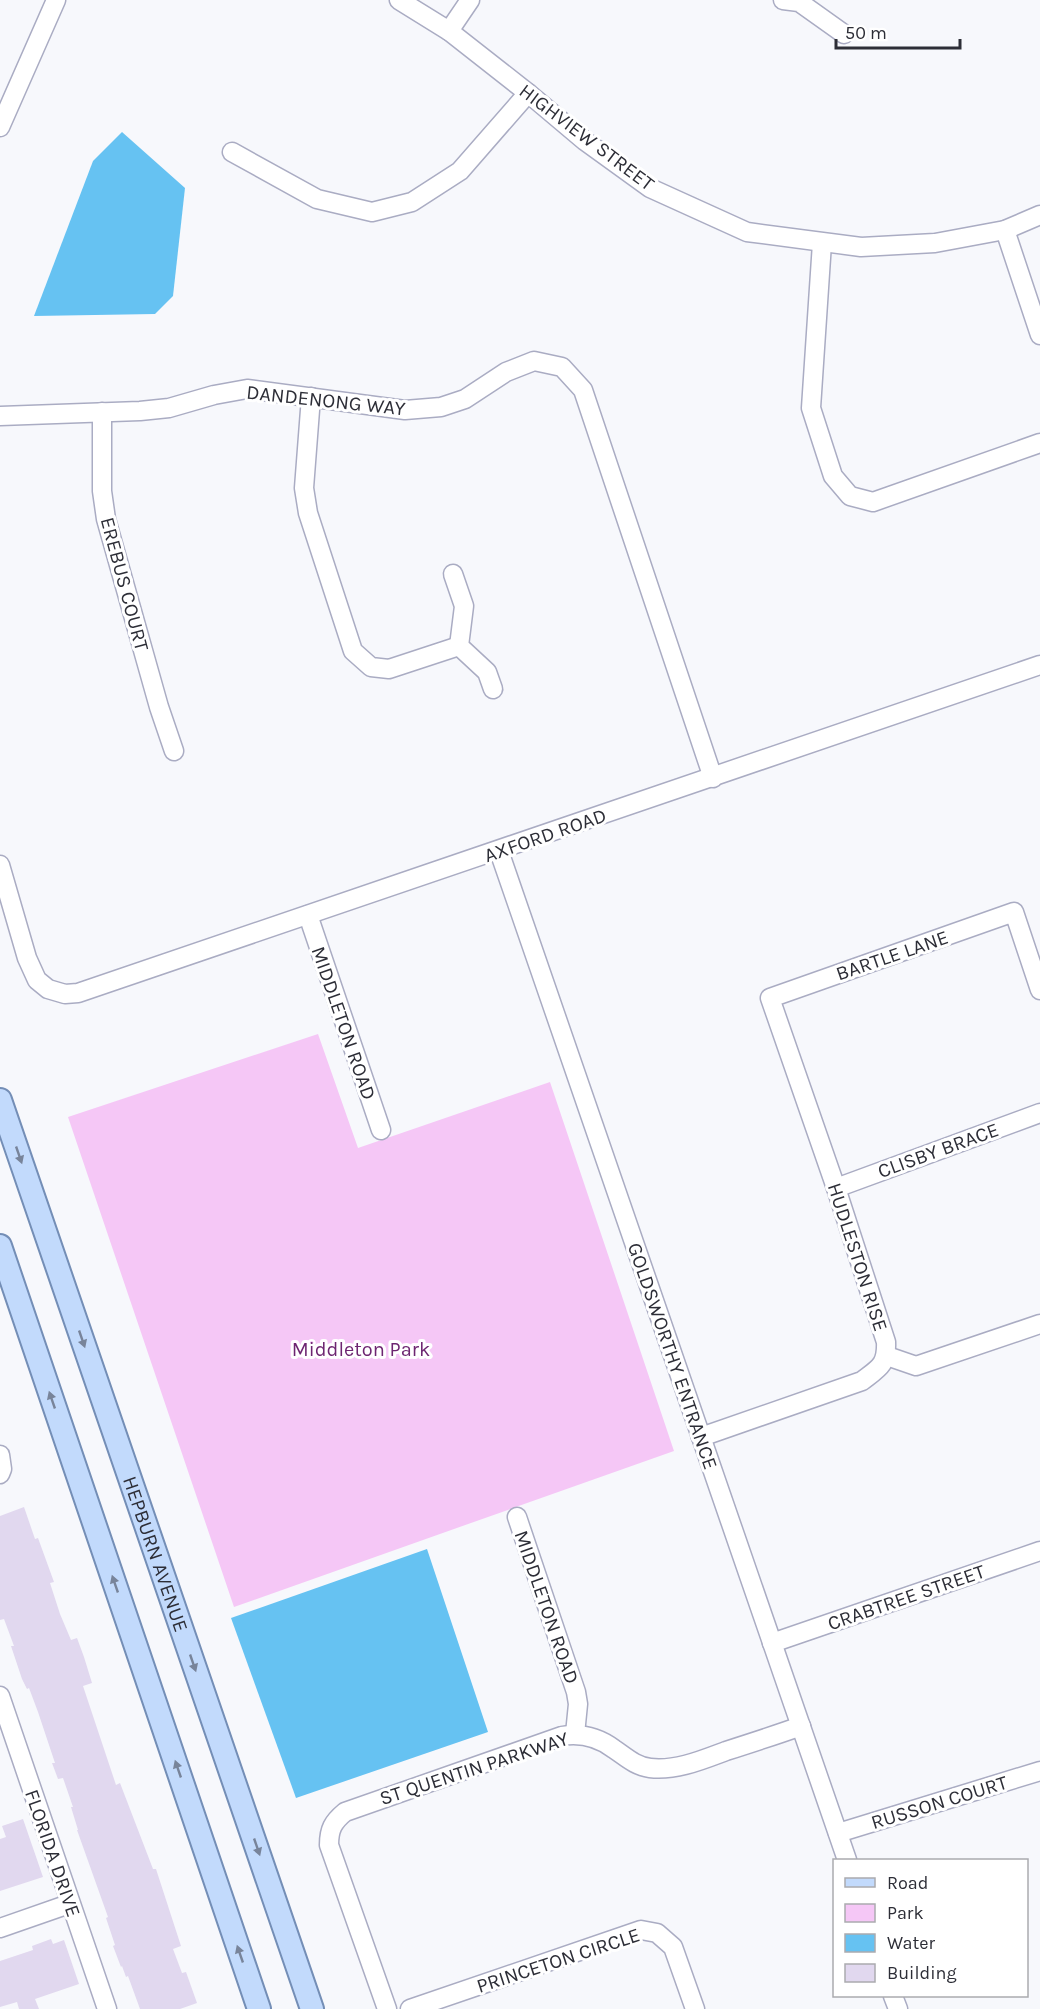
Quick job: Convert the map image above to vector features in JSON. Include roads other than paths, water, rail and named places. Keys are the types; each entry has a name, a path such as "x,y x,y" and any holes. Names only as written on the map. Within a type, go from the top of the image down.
{"main road":[{"name":"HEPBURN AVENUE","path":"0,1100 312,2009"},
{"path":"0,1246 259,2009"}],"street":[{"path":"0,128 56,0"},
{"name":"HIGHVIEW STREET","path":"399,0 449,31 585,141 650,188 747,232 861,247 935,243 1005,230 1040,215"},
{"path":"449,31 470,0"},
{"path":"783,0 799,2 844,34"},
{"path":"232,152 317,198 372,212 412,202 460,171 528,93"},
{"path":"1005,230 1040,335"},
{"path":"822,243 811,408 833,476 850,496 873,502 1040,442"},
{"name":"DANDENONG WAY","path":"0,416 169,408 247,388 405,410 441,407 465,399 506,372 534,361 562,367 583,390 713,778"},
{"path":"311,397 304,488 308,513 354,651 371,667 389,669 459,646"},
{"name":"EREBUS COURT","path":"102,412 102,491 106,519 159,707 174,751"},
{"path":"453,574 464,606 459,646"},
{"path":"459,646 487,672 493,689"},
{"name":"AXFORD ROAD","path":"0,865 31,969 37,980 48,989 65,994 78,993 1040,665"},
{"name":"GOLDSWORTHY ENTRANCE","path":"499,851 847,1859"},
{"name":"BARTLE LANE","path":"770,998 1014,912 1040,990"},
{"name":"MIDDLETON ROAD","path":"308,915 381,1130"},
{"name":"HUDLESTON RISE","path":"701,1437 862,1381 879,1368 886,1356 886,1342 836,1188 770,998"},
{"name":"CLISBY BRACE","path":"836,1188 1040,1113"},
{"path":"886,1356 916,1366 1040,1324"},
{"name":"MIDDLETON ROAD","path":"517,1517 576,1692 578,1704 575,1734"},
{"name":"CRABTREE STREET","path":"772,1643 1040,1551"},
{"name":"FLORIDA DRIVE","path":"1,1704 107,2009"},
{"name":"ST QUENTIN PARKWAY","path":"387,2009 330,1845 329,1834 332,1826 345,1812 549,1739 575,1734 599,1740 640,1766 668,1768 688,1764 801,1726"},
{"name":"RUSSON COURT","path":"838,1833 1040,1771"},
{"path":"0,1928 69,1904"},
{"name":"PRINCETON CIRCLE","path":"410,2009 641,1930 657,1933 673,1947 696,2009"}],"water":[{"path":"122,132 185,188 173,296 155,314 34,316 93,161"},
{"path":"427,1549 488,1732 296,1798 231,1618"}],"park label":[{"name":"Middleton Park","path":"361,1349"}]}
